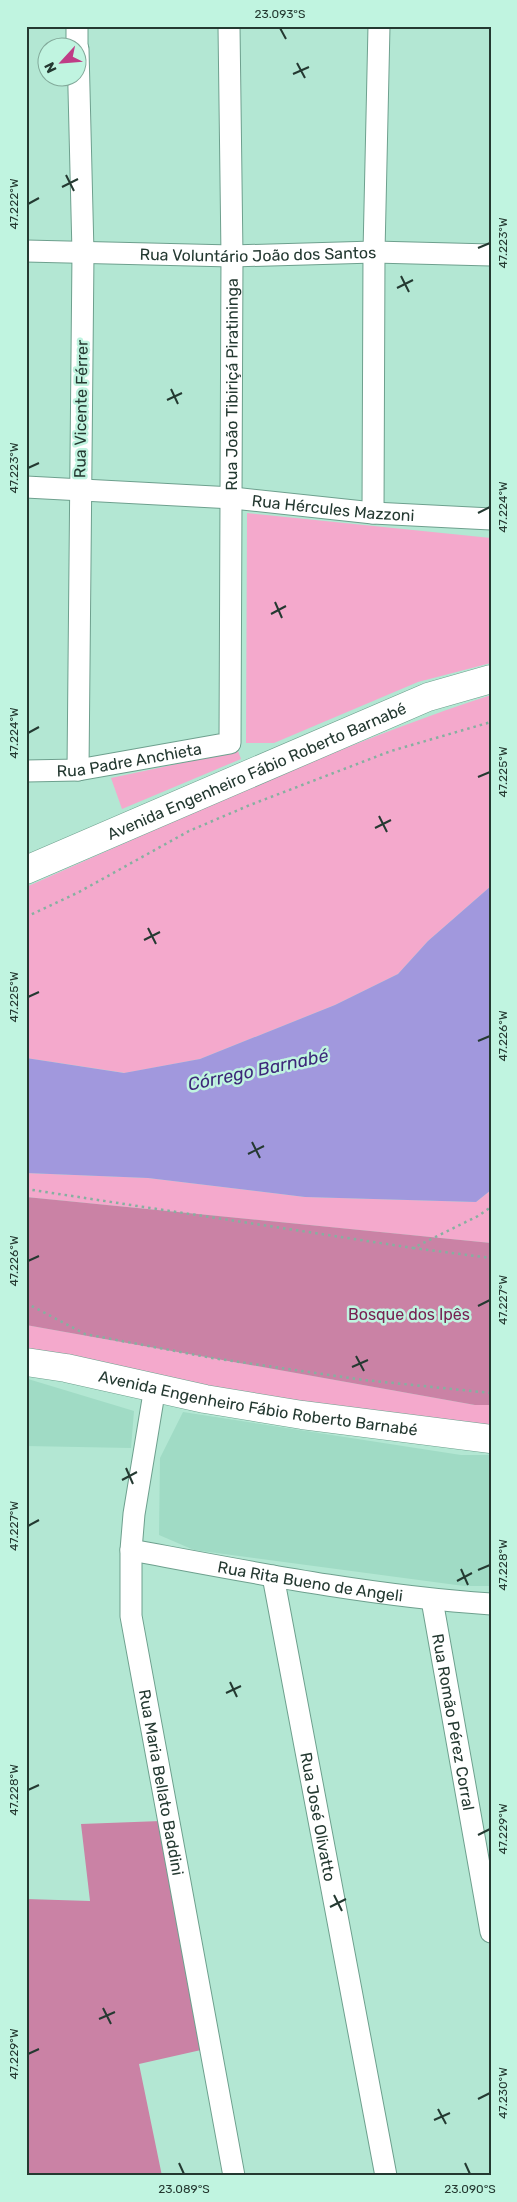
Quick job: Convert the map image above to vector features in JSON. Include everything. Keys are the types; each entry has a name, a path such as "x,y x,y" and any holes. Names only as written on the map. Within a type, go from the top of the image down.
{"main road":[{"name":"Avenida Engenheiro Fábio Roberto Barnabé","path":"26,870 428,697 491,679"},
{"name":"Avenida Engenheiro Fábio Roberto Barnabé","path":"26,1362 66,1368 205,1398 302,1415 491,1439"}],"street":[{"name":"Rua João Tibiriçá Piratininga","path":"229,26 233,498 230,743"},
{"path":"373,513 374,252 379,26"},
{"name":"Rua Vicente Férrer","path":"78,770 84,253 79,88"},
{"name":"Rua Voluntário João dos Santos","path":"26,251 232,256 374,252 491,255"},
{"name":"Rua Hércules Mazzoni","path":"26,487 233,498 373,513 491,518"},
{"name":"Rua Padre Anchieta","path":"26,771 78,770 230,743"},
{"name":"Rua Maria Bellato Baddini","path":"155,1387 134,1514 131,1550 131,1616 234,2176"},
{"name":"Rua Rita Bueno de Angeli","path":"131,1550 273,1576 432,1600 491,1604"},
{"name":"Rua José Olivatto","path":"273,1576 386,2176"},
{"name":"Rua Romão Pérez Corral","path":"432,1600 491,1932"}],"path":[{"path":"26,917 79,892 189,832 250,805 392,751 491,722"},
{"path":"26,1189 413,1248 491,1258"},
{"path":"413,1248 478,1216 491,1207"},
{"path":"26,1303 85,1334 212,1358 364,1380 491,1393"}],"shaded area":[{"path":"247,513 491,538 491,663 418,682 274,743 246,743"},
{"path":"491,695 491,886 428,941 398,974 335,1005 200,1059 125,1073 26,1058 26,887 314,761 431,715"},
{"path":"238,751 241,759 122,809 111,778"},
{"path":"26,1173 148,1178 305,1197 476,1202 491,1190 491,1243 26,1197"},
{"path":"26,1325 475,1405 491,1405 491,1427 387,1418 26,1353"},
{"path":"28,1379 134,1411 131,1448 26,1446"},
{"path":"183,1412 461,1455 491,1455 491,1586 464,1586 194,1550 159,1535 160,1458"}],"green space":[{"name":"Bosque dos Ipês","path":"26,1197 491,1243 491,1405 475,1405 26,1325"},
{"path":"161,1821 201,2050 139,2064 162,2176 26,2176 26,1899 90,1901 81,1824"}],"water":[{"name":"Córrego Barnabé","path":"491,886 491,1190 476,1202 305,1197 148,1178 26,1173 26,1058 124,1073 200,1059 335,1005 398,974 428,941"}]}
